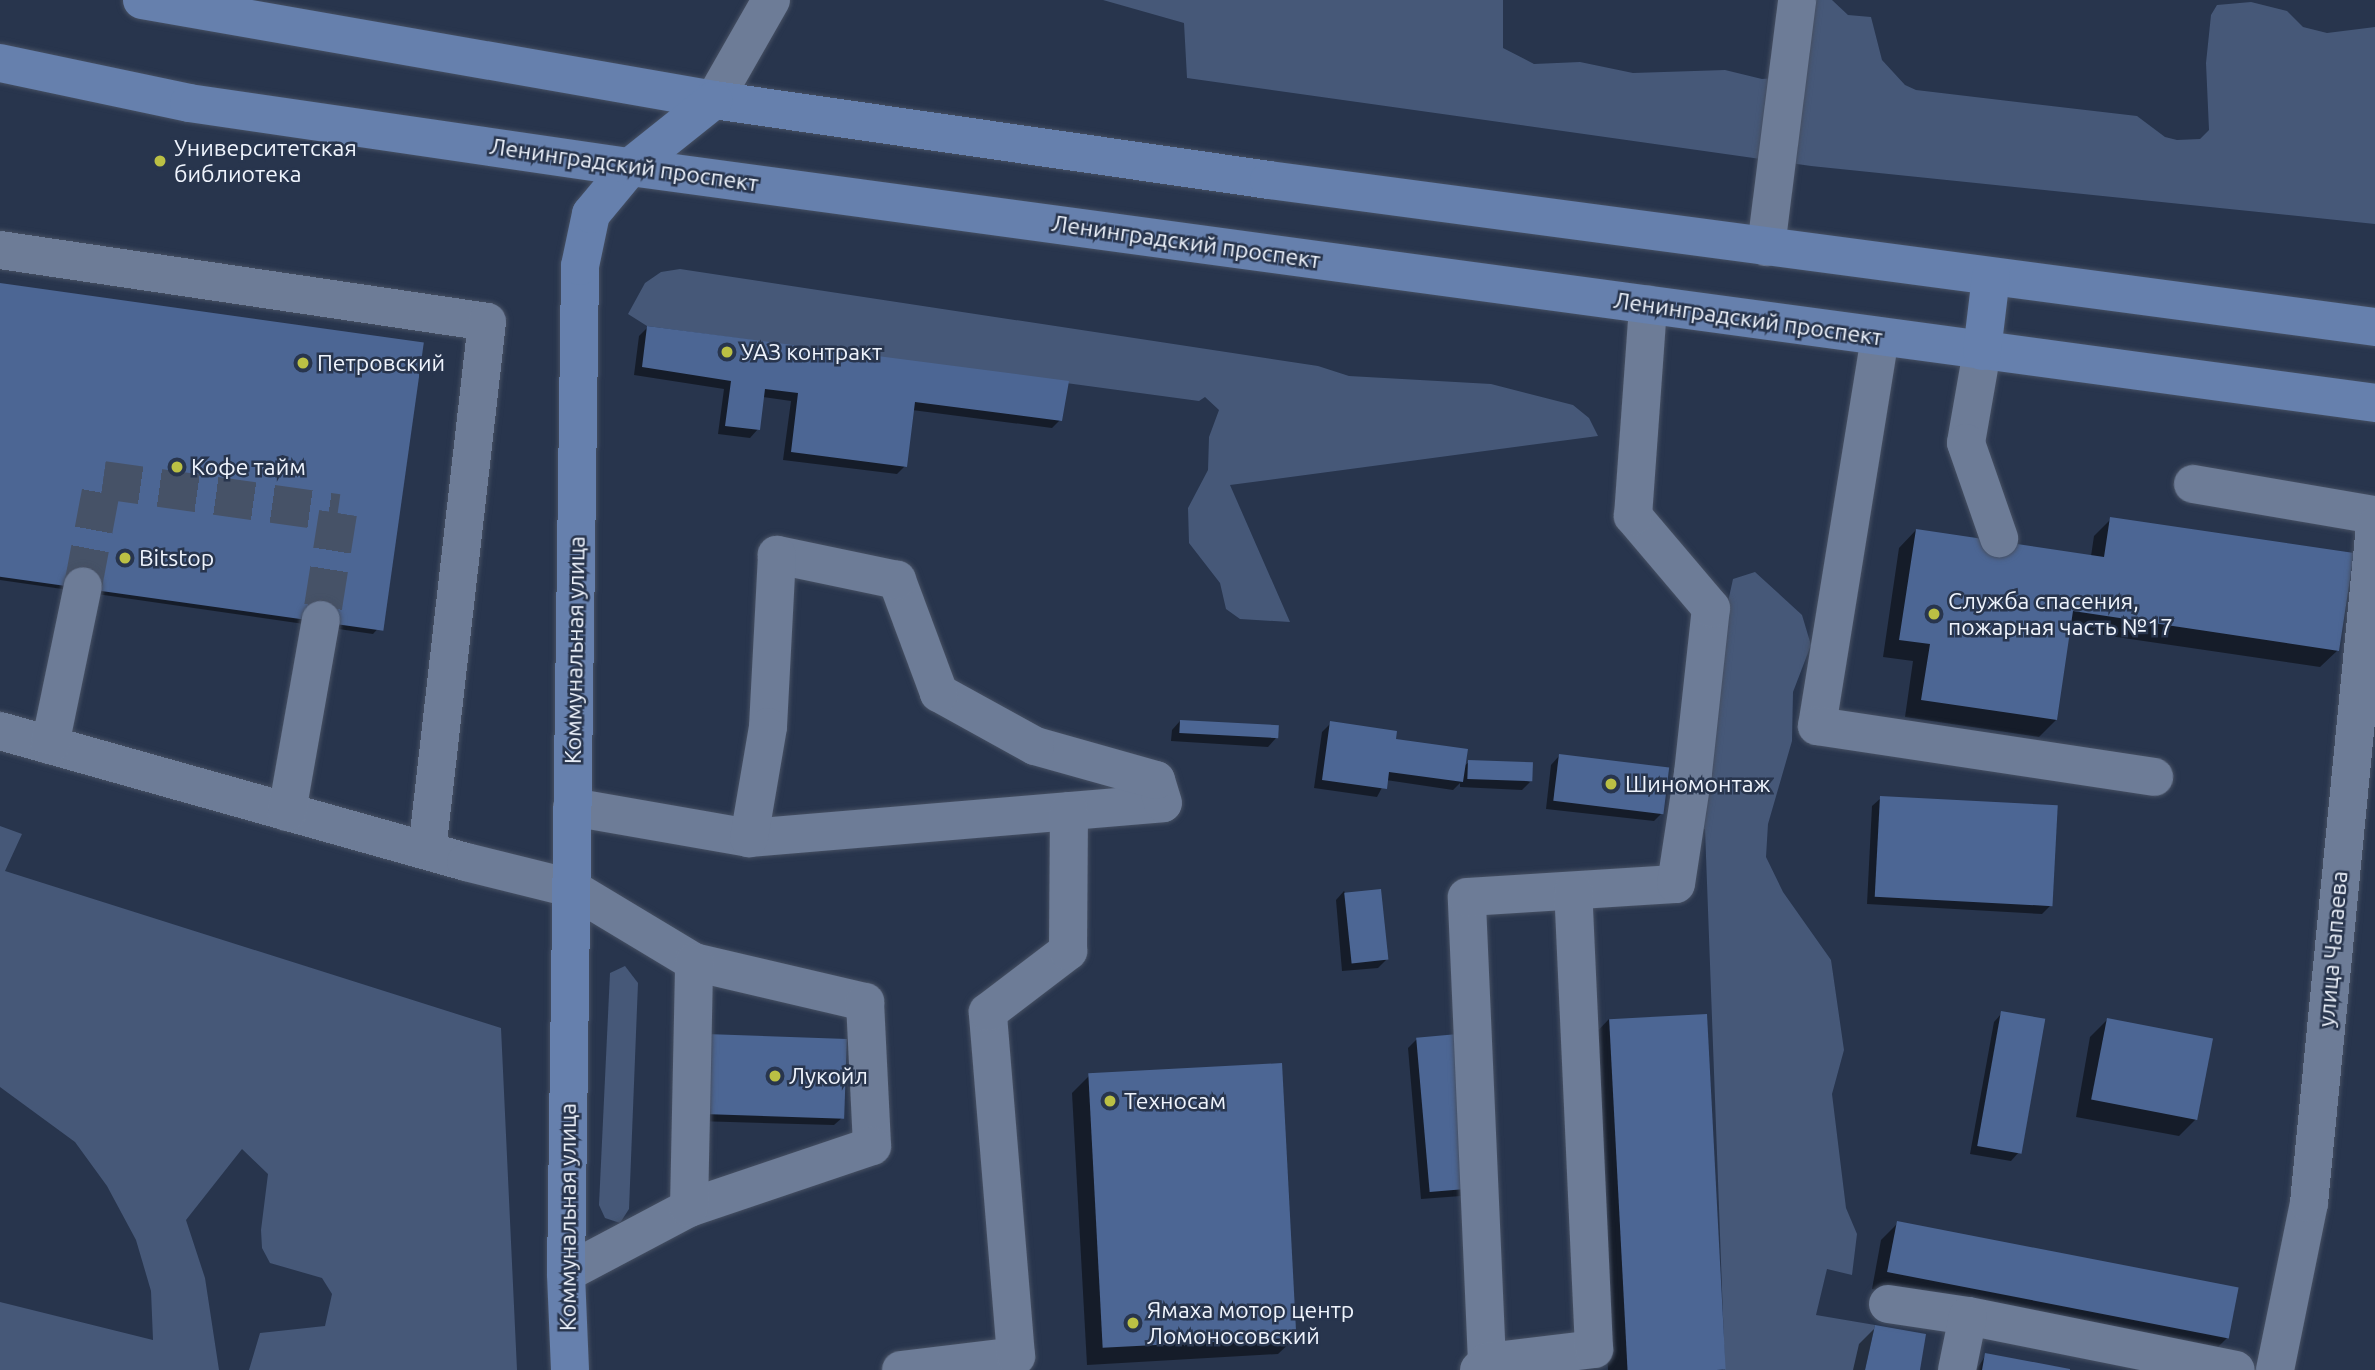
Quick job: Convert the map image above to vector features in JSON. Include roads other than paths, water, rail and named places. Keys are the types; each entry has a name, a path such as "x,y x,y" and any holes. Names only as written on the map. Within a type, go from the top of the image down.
{"main road":[{"path":"142,0 714,100 1766,247 2375,327"},
{"name":"Ленинградский проспект","path":"0,63 189,103 630,167 2375,403"},
{"name":"Коммунальная улица","path":"570,1370 566,1273 580,266 592,214 630,167 714,100"},
{"path":"1982,351 1991,277"}],"street":[{"name":"Коммунальная улица","path":"714,100 771,0"},
{"path":"1766,247 1797,0"},
{"path":"0,250 487,322 427,851"},
{"path":"1573,891 1594,1349 1483,1366 1467,897 1676,884 1693,773 1711,608 1633,516 1648,305"},
{"path":"1880,337 1816,726 2154,777"},
{"path":"1982,351 1966,443 1999,538"},
{"path":"2193,484 2375,515"},
{"name":"улица Чапаева","path":"2275,1370 2309,1203 2375,526"},
{"path":"572,807 748,838 1163,803 1156,780 1035,746 939,693 897,580 778,555 768,727 748,838"},
{"path":"50,745 83,586"},
{"path":"287,812 321,620"},
{"path":"0,731 427,851 571,888 694,962 865,1002 872,1146 689,1208 566,1273"},
{"path":"901,1370 1016,1356 988,1012 1068,951 1069,811"},
{"path":"689,1208 694,962"},
{"path":"1888,1304 1968,1316 2105,1357 2236,1370"},
{"path":"1957,1370 1968,1316"}],"tunnel":[{"path":"83,586 103,480 338,513 321,620"}],"place":[{"name":"Университетская библиотека","path":"160,161"},
{"name":"УАЗ контракт","path":"727,352"},
{"name":"Петровский","path":"303,363"},
{"name":"Кофе тайм","path":"177,467"},
{"name":"Bitstop","path":"125,558"},
{"name":"Служба спасения, пожарная часть №17","path":"1934,614"},
{"name":"Шиномонтаж","path":"1611,784"},
{"name":"Лукойл","path":"775,1076"},
{"name":"Техносам","path":"1110,1101"},
{"name":"Ямаха мотор центр Ломоносовский","path":"1133,1323"}]}
